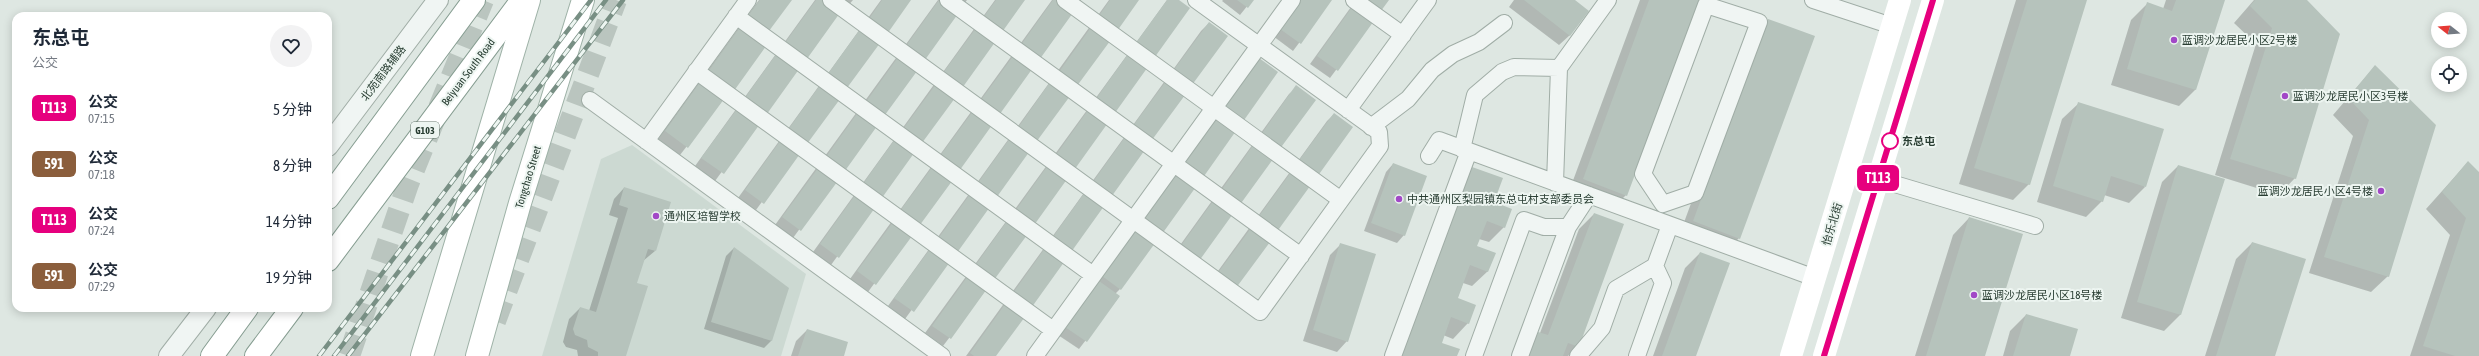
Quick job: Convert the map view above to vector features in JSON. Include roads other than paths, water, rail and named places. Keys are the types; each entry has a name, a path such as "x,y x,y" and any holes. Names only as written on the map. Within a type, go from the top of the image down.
{"main road":[{"path":"332,193 474,0"},
{"name":"Beiyuan South Road","path":"332,255 522,0"},
{"path":"422,356 529,0"},
{"name":"Tongchao Street","path":"477,356 520,203 583,0"},
{"name":"怡乐北街","path":"1791,356 1900,0"},
{"path":"1824,356 1933,0"},
{"path":"212,356 244,312"},
{"path":"256,356 289,312"}],"street":[{"name":"北苑南路辅路","path":"332,141 438,0"},
{"path":"646,141 748,0"},
{"path":"831,0 1260,312 1380,146 1379,132 1196,0"},
{"path":"948,0 1301,256"},
{"path":"1065,0 1341,200"},
{"path":"1034,356 1292,0"},
{"path":"1354,0 1402,35"},
{"path":"1348,110 1428,0"},
{"path":"1555,183 1559,68 1608,0"},
{"path":"1813,0 1892,26"},
{"path":"1637,356 1663,283 1655,266 1664,223 1663,204 1643,174 1706,5 1759,22 1695,193 1663,204"},
{"path":"736,16 1093,275"},
{"path":"1371,127 1408,99 1432,70 1453,54 1479,42 1504,23"},
{"path":"1393,356 1465,150 1476,95 1502,72 1514,67 1559,68"},
{"path":"696,71 1053,330"},
{"path":"590,100 942,356"},
{"path":"1429,156 1439,140 1815,278"},
{"path":"1878,179 2035,226"},
{"path":"1520,356 1568,227 1589,196"},
{"path":"1474,356 1524,220 1544,227 1568,227"},
{"path":"1578,356 1602,328 1616,289 1655,266"},
{"path":"170,356 203,312"}],"tunnel":[{"path":"349,356 408,184 483,0"},
{"path":"495,321 616,0"}],"railway":[{"path":"319,356 591,0"},
{"path":"334,356 606,0"},
{"path":"348,356 623,0"}],"place":[{"name":"蓝调沙龙居民小区2号楼","path":"2174,40"},
{"name":"蓝调沙龙居民小区3号楼","path":"2285,96"},
{"name":"东总屯","path":"1890,141"},
{"name":"蓝调沙龙居民小区4号楼","path":"2381,191"},
{"name":"中共通州区梨园镇东总屯村支部委员会","path":"1399,199"},
{"name":"通州区培智学校","path":"656,216"},
{"name":"蓝调沙龙居民小区18号楼","path":"1974,295"}]}
